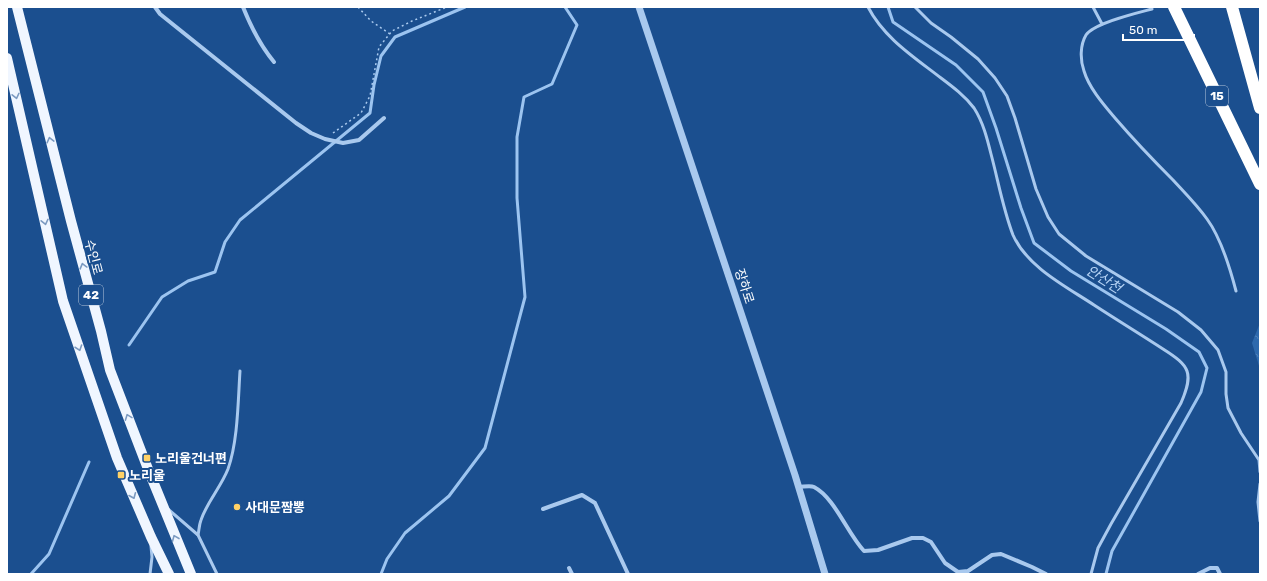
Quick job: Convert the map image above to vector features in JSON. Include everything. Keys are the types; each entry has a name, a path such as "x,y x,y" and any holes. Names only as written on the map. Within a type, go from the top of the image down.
{"highway":[{"name":"15","path":"1174,7 1260,184"},
{"path":"1232,7 1260,108"}],"main road":[{"name":"수인로","path":"17,7 110,370 161,503 191,574"},
{"name":"42","path":"7,58 63,301 118,458 168,574"}],"street":[{"path":"155,7 160,14 311,133 343,143 359,140 384,118"},
{"path":"243,7 250,25 264,50 274,62"},
{"name":"장하로","path":"640,7 799,487 825,574"},
{"path":"799,487 813,486 827,497 857,543 864,551 878,550 912,538 923,538 931,542 945,563 958,572 968,571 992,555 1001,554 1046,574"},
{"path":"543,509 582,495 595,503 628,574"},
{"path":"569,568 572,574"},
{"path":"1198,574 1210,568 1217,568 1220,574"}],"lane":[{"path":"868,7 889,37 901,48 954,88 975,109 984,128 1013,235 1018,245 1034,263 1052,278 1179,359 1186,367 1189,378 1188,388 1181,403 1098,548 1091,574"},
{"path":"915,7 978,60 995,78 1007,96 1025,149 1036,189 1048,217 1059,234 1086,256 1178,312 1201,330 1218,350 1226,372 1226,394 1228,408 1259,460 1260,472"},
{"path":"1093,7 1102,24"},
{"path":"1152,8 1093,28 1086,35 1082,46 1084,71 1100,100 1146,152 1194,202 1208,220 1217,236 1236,292"},
{"path":"198,536 201,520 222,484 233,450 240,371"},
{"path":"1260,484 1258,502 1260,520"},
{"path":"161,503 198,536 217,574"},
{"path":"150,574 152,557 151,537"}],"path":[{"path":"358,7 371,21 390,34"},
{"path":"327,139 361,113 370,96 379,47 392,31 447,7"}],"green space":[{"path":"1260,323 1260,369 1252,343"}],"waterway":[{"path":"129,345 162,297 188,281 215,272 225,242 240,220 370,113 374,85 381,56 395,37 465,7"},
{"path":"381,574 387,559 405,533 449,496 485,448 525,297 517,198 517,137 524,97 552,84 577,25 565,7"},
{"name":"안산천","path":"888,7 893,22 956,65 983,92 1034,243 1071,271 1166,329 1199,352 1207,368 1201,392 1112,551 1106,574"},
{"path":"31,574 49,554 89,462"}],"place":[{"name":"노리울건너편","path":"147,458"},
{"name":"노리울","path":"121,475"},
{"name":"사대문짬뽕","path":"237,507"}]}
